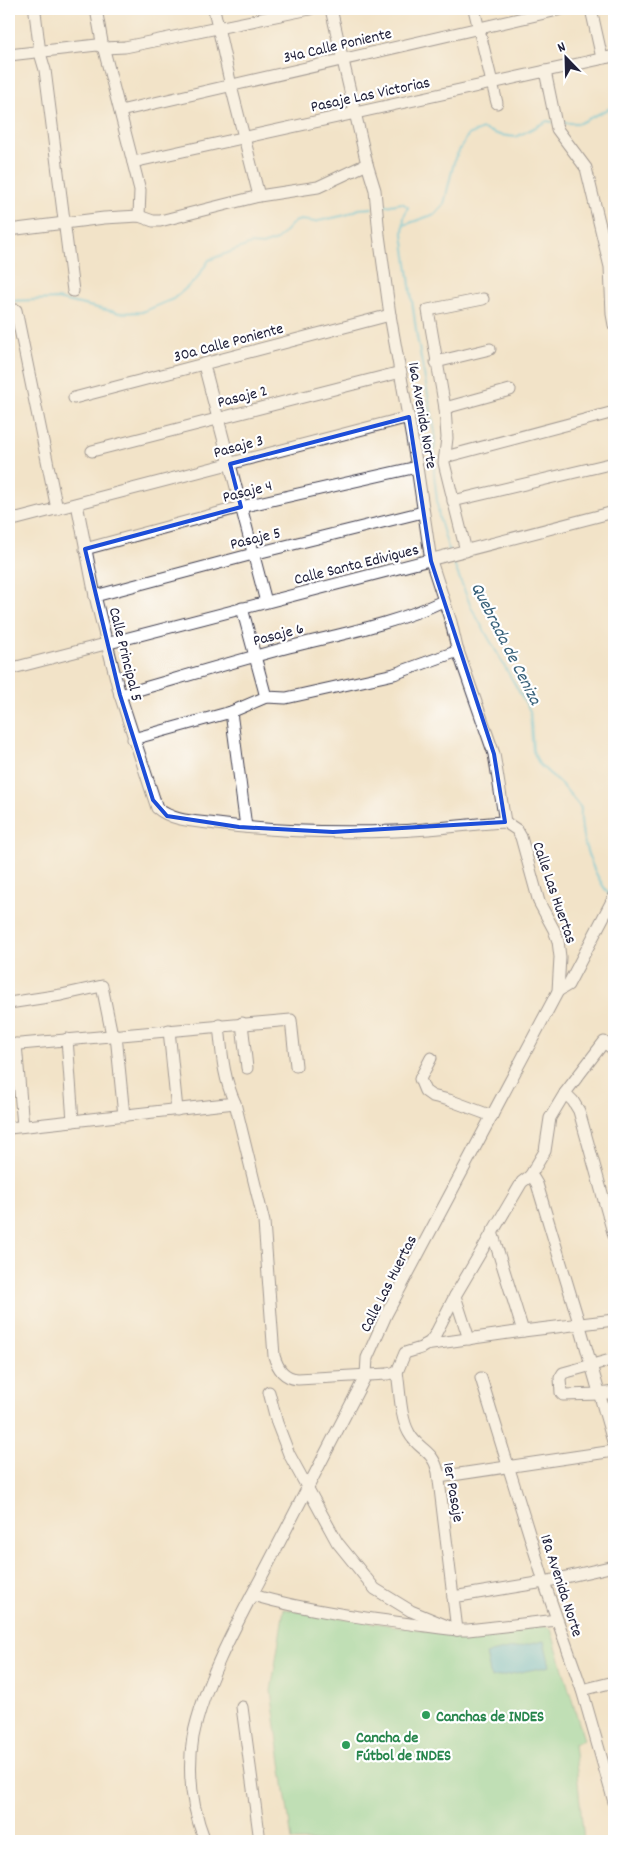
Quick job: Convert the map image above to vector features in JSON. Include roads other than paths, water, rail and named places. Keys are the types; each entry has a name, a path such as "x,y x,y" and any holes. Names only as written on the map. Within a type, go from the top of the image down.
{"street":[{"path":"96,9 140,190 139,216"},
{"path":"214,9 230,86 259,196"},
{"path":"9,55 40,53 97,45 104,48 125,46 310,9"},
{"name":"16a Avenida Norte","path":"331,9 376,197 390,315 409,417 429,540 430,561 451,622 458,651 494,754 505,822"},
{"path":"474,9 497,103"},
{"name":"34a Calle Poniente","path":"120,111 562,9"},
{"path":"591,9 602,58"},
{"path":"35,12 40,53 45,70 73,291"},
{"name":"Pasaje Las Victorias","path":"133,162 614,56"},
{"path":"545,71 557,130 586,168 610,267 614,325"},
{"path":"9,230 64,222 139,216 153,221 160,221 259,196 318,187 367,164"},
{"path":"466,552 444,464 448,438 445,408 428,310 483,299"},
{"path":"16,310 57,509"},
{"name":"30a Calle Poniente","path":"74,398 390,315"},
{"path":"436,362 490,349"},
{"path":"204,365 266,602"},
{"name":"Pasaje 2","path":"92,451 401,372"},
{"path":"445,408 510,390"},
{"path":"445,457 614,412"},
{"name":"Pasaje 3","path":"9,515 17,519 409,417"},
{"path":"453,501 614,463"},
{"name":"Pasaje 4","path":"85,549 241,507 417,467"},
{"name":"Calle Principal 5","path":"77,504 106,644 133,739 157,808 167,816 179,819 246,827"},
{"name":"Pasaje 5","path":"95,596 423,512"},
{"name":"Calle Santa Edivigues","path":"9,669 466,552 614,512"},
{"name":"Pasaje 6","path":"120,695 255,656 396,619 420,612 443,601"},
{"path":"242,608 266,696"},
{"path":"133,739 231,712 266,696 286,698 394,674 458,651"},
{"path":"231,712 246,827 334,832 397,831 505,822"},
{"name":"Calle Las Huertas","path":"204,1841 194,1809 190,1784 193,1737 210,1680 366,1376 367,1358 386,1315 558,991 560,957 558,941 539,902 521,836 517,830 505,822"},
{"path":"558,991 568,985 614,897"},
{"path":"9,1003 102,986 114,1035 124,1116"},
{"path":"23,1126 12,1045 291,1020 296,1066"},
{"path":"242,1023 248,1068"},
{"path":"219,1025 223,1069 227,1086 235,1103 264,1222 274,1356 277,1366 283,1374 291,1379 387,1374 397,1372 405,1354 425,1345 614,1320"},
{"path":"169,1030 177,1110"},
{"path":"67,1039 73,1121"},
{"path":"425,1345 435,1335 454,1296 522,1182 530,1176 546,1151 550,1118 565,1093 604,1042 614,1050"},
{"path":"431,1058 420,1079 425,1091 432,1096 449,1100 492,1116"},
{"path":"565,1093 579,1111 609,1202 614,1236"},
{"path":"9,1128 235,1103"},
{"path":"530,1176 537,1184 592,1365 614,1445"},
{"path":"492,1232 523,1331"},
{"path":"454,1296 469,1339"},
{"path":"614,1359 562,1374 560,1378 561,1394 566,1396 614,1392"},
{"name":"1er Pasaje","path":"397,1372 405,1424 414,1440 431,1455 436,1464 457,1630"},
{"name":"18a Avenida Norte","path":"480,1378 544,1582 582,1690 614,1802"},
{"path":"269,1392 289,1454 337,1542 375,1589 411,1611 457,1630"},
{"path":"439,1477 614,1451"},
{"path":"453,1598 544,1582 614,1566"},
{"path":"252,1595 281,1603 372,1619 457,1630 557,1620"},
{"path":"582,1690 614,1682"},
{"path":"242,1707 260,1841"}],"water":[{"path":"544,1641 550,1666 491,1678 486,1654"}],"waterway":[{"path":"560,123 580,123 614,106"},
{"path":"404,225 435,214 444,204 455,158 468,135 483,129 500,135 516,137 547,121 552,122"},
{"name":"Quebrada de Ceniza","path":"380,207 402,203 408,207 404,217 403,234 417,337 435,432 434,474 439,517 449,551"},
{"path":"9,301 57,299 120,313 142,312 173,299 196,280 209,260 251,244 262,245 277,240 294,222 301,220 314,222 346,215 359,209 372,208"},
{"name":"Quebrada de Ceniza","path":"452,559 471,607 530,711 533,751 539,764 564,787 581,808 582,831 588,854 592,866 610,896"}],"place":[{"name":"Canchas de INDES","path":"426,1715"},
{"name":"Cancha de Fútbol de INDES","path":"346,1745"}]}
